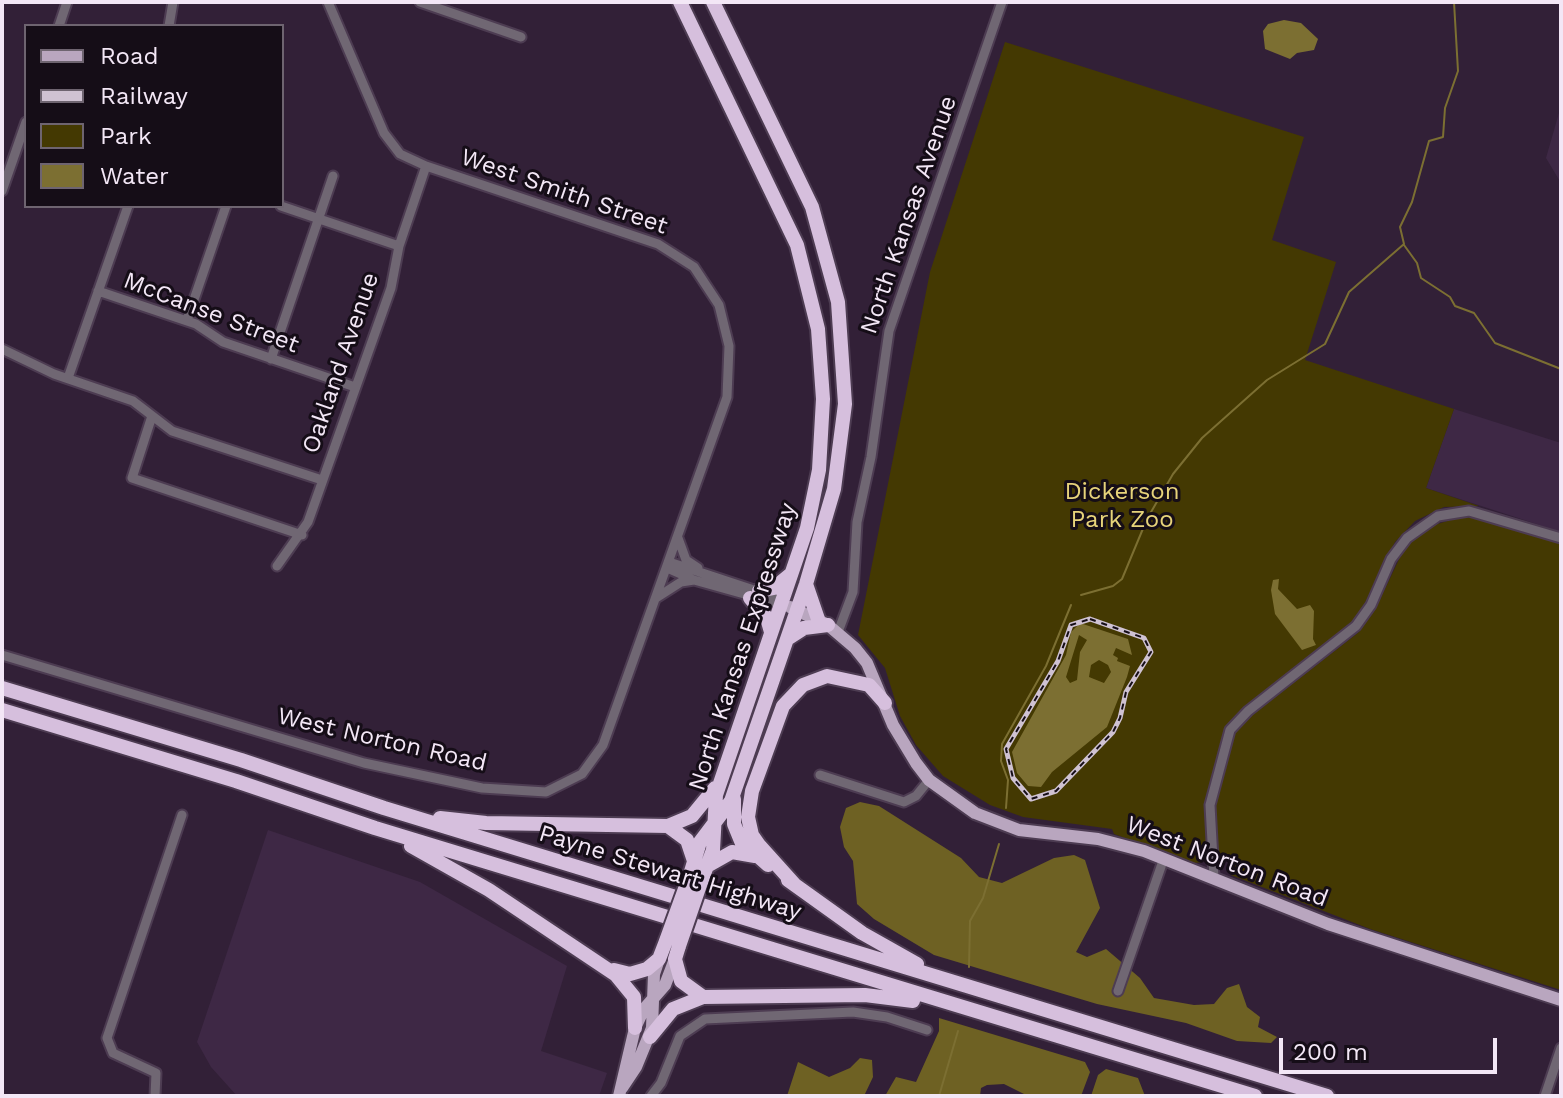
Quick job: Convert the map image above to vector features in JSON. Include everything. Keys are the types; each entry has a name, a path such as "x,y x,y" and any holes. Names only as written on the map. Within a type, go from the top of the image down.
{"highway":[{"name":"North Kansas Expressway","path":"680,2 797,245 818,329 823,416 814,499 714,804 714,826"},
{"name":"North Kansas Expressway","path":"659,959 674,949 714,826 734,793 806,584 834,489 844,422 843,335 829,265 812,207 713,2"},
{"path":"771,632 754,594 774,588 791,574"},
{"path":"787,639 804,628 828,626 806,584"},
{"path":"795,885 755,841 748,817 752,791 783,706 803,685 827,676 869,685 885,703"},
{"name":"Payne Stewart Highway","path":"2,688 1327,1096"},
{"name":"Payne Stewart Highway","path":"2,710 236,781 375,828 1255,1096"},
{"path":"384,808 486,823 668,826 692,816 722,780"},
{"path":"734,793 736,831 755,856 889,950 965,986"},
{"path":"668,826 687,840 701,863 732,852 755,856"},
{"path":"375,828 452,868 603,965 633,993 635,1028"},
{"path":"674,949 681,981 703,997"},
{"path":"603,965 634,974 659,959"},
{"path":"650,1037 673,1009 703,997 865,995 968,1010"}],"main road":[{"name":"West Norton Road","path":"780,604 828,626 867,663 903,744 929,780 964,807 997,824 1030,832 1114,842 1164,858 1363,936 1561,1000"},
{"name":"North Kansas Expressway","path":"623,1094 635,1028 669,977 674,949"},
{"name":"North Kansas Expressway","path":"623,1094 650,1037 654,974 659,959"}],"street":[{"path":"60,24 67,2"},
{"path":"169,24 173,2"},
{"name":"West Smith Street","path":"328,2 388,140 404,157 631,233 687,261 706,281 719,305 728,336 730,368 727,397 678,538"},
{"path":"420,2 521,37"},
{"name":"North Kansas Avenue","path":"828,626 853,592 857,522 870,465 882,362 893,316 1002,2"},
{"path":"2,191 24,138"},
{"name":"Oakland Avenue","path":"277,566 302,535 391,288 399,246 426,166"},
{"path":"271,359 333,176"},
{"path":"284,207 399,246"},
{"path":"68,378 127,208"},
{"path":"187,320 225,208"},
{"name":"McCanse Street","path":"98,291 187,320 223,342 355,387"},
{"path":"2,349 68,378 126,398 178,434 322,480"},
{"path":"152,416 132,478 302,535"},
{"path":"1214,878 1210,805 1230,730 1248,711 1356,626 1371,605 1394,553 1425,523 1445,513 1469,511 1561,538"},
{"path":"668,565 678,538"},
{"path":"678,538 686,560 707,575"},
{"name":"West Norton Road","path":"668,565 707,575 780,604"},
{"name":"West Norton Road","path":"668,565 694,580 754,594"},
{"name":"West Norton Road","path":"2,655 364,763 456,784 546,792 576,778 600,751 668,565"},
{"path":"656,598 681,582 694,580"},
{"path":"820,775 904,802 916,796 929,780"},
{"path":"155,1096 156,1073 113,1053 107,1038 182,815"},
{"path":"1118,991 1164,858"},
{"path":"651,1096 661,1083 680,1036 705,1019 853,1012 887,1017 927,1030"},
{"path":"1545,1096 1561,1048"}],"shaded area":[{"path":"1561,106 1561,183 1546,158"},
{"path":"1454,409 1561,443 1561,532 1426,488"},
{"path":"860,802 879,806 961,858 979,877 1002,883 1054,858 1074,855 1085,860 1100,908 1076,952 1087,957 1106,949 1140,978 1154,998 1194,1005 1214,1004 1227,988 1239,984 1247,1007 1260,1017 1258,1027 1277,1037 1271,1043 1237,1041 1186,1023 1097,1004 934,955 874,919 857,904 853,861 844,847 840,827 846,808"},
{"path":"268,830 420,882 567,966 541,1051 607,1073 599,1096 237,1096 211,1067 197,1042"},
{"path":"939,1018 1085,1062 1090,1072 1081,1096 1028,1096 1004,1084 981,1088 980,1096 885,1096 896,1077 916,1082 939,1031"},
{"path":"860,1058 872,1060 873,1077 864,1096 787,1096 798,1062 829,1077 850,1068"},
{"path":"1106,1069 1138,1078 1145,1096 1091,1096 1098,1075"}],"green space":[{"name":"Dickerson Park Zoo","path":"1005,42 1304,137 1272,240 1336,262 1305,360 1454,409 1426,488 1479,506 1444,507 1415,521 1395,542 1358,617 1245,709 1241,724 1359,632 1375,610 1410,542 1434,525 1461,517 1479,518 1561,543 1561,990 1370,929 1231,875 1226,855 1205,857 1203,862 1194,863 1114,834 1112,829 1023,817 990,805 943,776 916,745 900,716 885,668 858,635 930,272"}],"water":[{"path":"1284,20 1301,23 1318,39 1314,50 1297,53 1290,59 1265,49 1263,31 1268,24"},
{"path":"1279,579 1278,589 1297,609 1310,605 1314,611 1313,639 1316,645 1302,650 1275,614 1271,590 1273,580"},
{"path":"1080,623 1128,639 1132,655 1116,648 1113,655 1118,658 1117,661 1130,666 1127,677 1107,727 1052,772 1041,787 1028,786 1017,773 1012,752 1066,655 1071,632","holes":["1079,635 1087,640 1080,652 1077,680 1070,683 1066,677","1099,660 1108,665 1111,672 1104,683 1089,677 1091,665"]}],"waterway":[{"path":"1081,595 1113,586 1122,579 1147,519 1173,474 1202,438 1267,380 1325,344 1349,292 1404,244 1400,227 1412,202 1429,141 1443,137 1445,108 1458,71 1454,2"},
{"path":"1404,245 1417,263 1421,278 1450,297 1455,306 1474,313 1495,343 1561,369"},
{"path":"1006,808 1008,780 1001,761 1002,744 1046,666 1071,605"},
{"path":"969,967 970,921 983,898 999,844"},
{"path":"939,1096 958,1031"}],"railway":[{"path":"1090,619 1144,638 1151,652 1126,692 1113,732 1056,791 1031,799 1013,778 1006,749 1058,661 1071,625 1090,619"}]}
